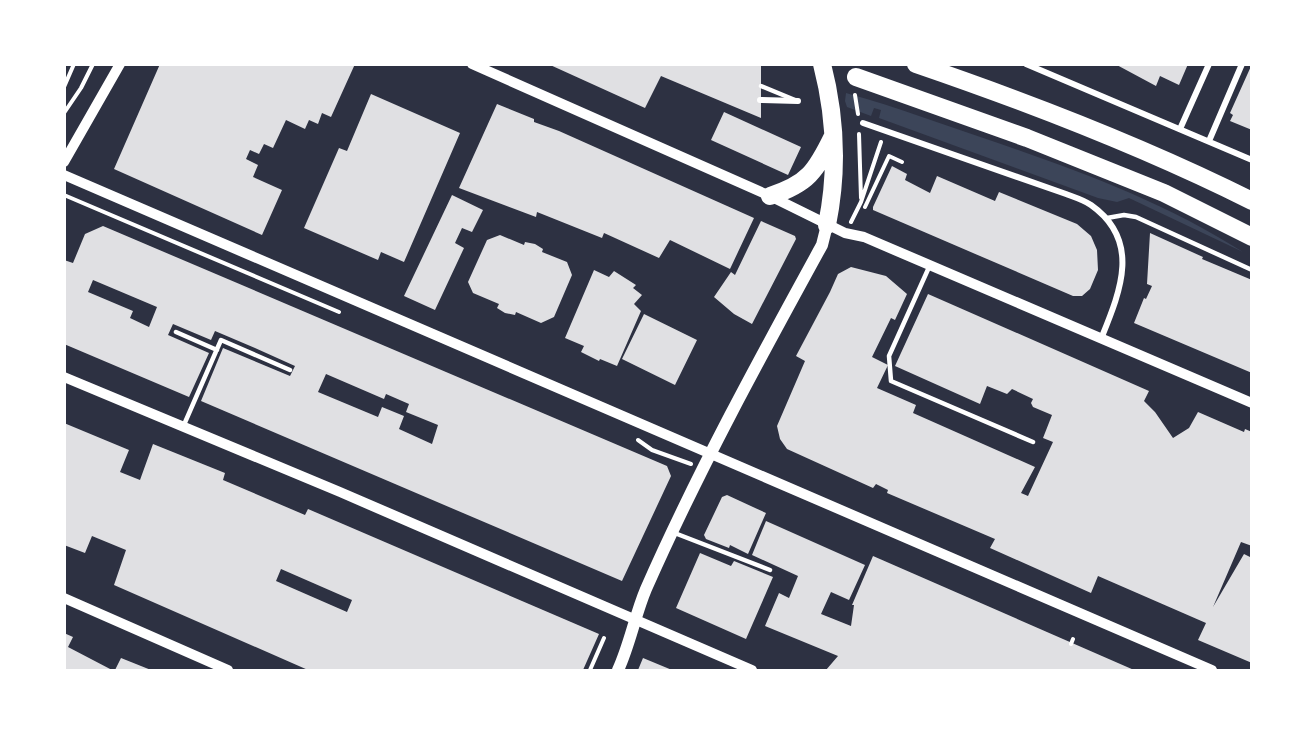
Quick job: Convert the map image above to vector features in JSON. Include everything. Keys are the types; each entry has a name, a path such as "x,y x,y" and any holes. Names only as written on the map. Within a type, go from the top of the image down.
{"highway":[{"path":"822,64 829,90 835,172 827,225"},
{"path":"916,64 1126,143 1206,178 1251,201"},
{"path":"855,83 1027,138 1164,193 1251,237"},
{"path":"770,196 799,185 819,165 833,135"}],"main road":[{"path":"618,670 628,648 645,592 672,531 709,453 822,245 827,225"}],"street":[{"path":"64,162 120,64"},
{"path":"472,64 770,196 845,233 864,237 1251,403"},
{"path":"1026,64 1251,160"},
{"path":"1180,129 1209,64"},
{"path":"1209,141 1242,64"},
{"path":"760,100 798,101"},
{"path":"861,124 1066,194 1089,204 1107,218 1120,237 1122,280 1101,339"},
{"path":"64,175 1212,670"},
{"path":"64,377 309,479 752,670"},
{"path":"64,598 228,670"}],"lane":[{"path":"761,86 798,101"},
{"path":"1107,218 1124,214 1136,217 1251,270"},
{"path":"930,265 889,356 891,381 1033,442"},
{"path":"176,332 217,350"},
{"path":"183,427 221,340 290,370"},
{"path":"672,531 770,570"}],"path":[{"path":"64,87 74,64"},
{"path":"64,113 81,88 93,64"},
{"path":"855,83 858,116"},
{"path":"861,124 861,202"},
{"path":"856,212 882,136"},
{"path":"865,207 889,156 902,162"},
{"path":"64,195 97,209"},
{"path":"637,439 651,450 673,459"},
{"path":"590,670 604,638"}],"shaded area":[{"path":"846,93 884,104 1093,177 1184,218 1243,252 1129,198 1117,202 1098,198 879,118 881,110 874,108 871,116 847,107"}],"building":[{"path":"160,64 355,64 331,117 322,113 318,124 309,120 305,129 286,120 273,148 264,144 259,154 250,150 246,159 258,165 253,177 282,190 262,235 114,169"},
{"path":"548,64 761,64 761,118 661,76 645,108"},
{"path":"1115,64 1188,64 1179,85 1160,76 1156,86"},
{"path":"1252,64 1252,130 1230,121 1233,115 1230,113"},
{"path":"371,94 460,133 404,262 381,252 378,260 304,228 339,148 347,151"},
{"path":"497,104 754,218 730,269 670,240 659,258 604,233 602,238 537,212 536,217 459,188"},
{"path":"724,112 801,147 788,175 711,140"},
{"path":"892,166 907,174 905,180 930,193 937,176 995,201 999,192 1077,224 1091,236 1097,250 1098,270 1090,289 1082,296 1073,296 873,210"},
{"path":"452,195 483,210 472,232 462,228 455,243 464,248 435,310 404,296"},
{"path":"761,221 795,236 796,239 752,324 734,314 714,297 731,272 735,275"},
{"path":"103,226 667,466 671,476 622,581 201,401 223,348 290,376 295,366 215,331 211,340 173,324 168,335 209,353 189,397 64,344 64,260 73,263 85,234","holes":["93,280 157,307 149,327 130,318 133,311 88,292","326,374 384,399 386,394 409,404 406,412 438,425 432,444 399,429 404,416 382,407 378,417 318,392"]},
{"path":"1150,233 1203,257 1202,259 1252,280 1252,373 1134,323 1144,298 1146,299 1152,286 1147,284"},
{"path":"500,235 524,245 525,242 535,244 543,249 542,252 567,262 572,275 554,317 541,323 516,312 515,315 505,313 497,308 499,304 473,293 468,282 487,240"},
{"path":"851,267 886,276 907,294 895,320 891,318 872,357 888,365 877,388 916,405 913,413 1035,467 1021,493 1028,496 1053,442 1043,438 1052,415 1033,407 1031,403 1033,399 1012,389 1007,394 987,386 980,404 895,366 928,294 1149,391 1144,401 1155,412 1173,438 1189,428 1198,412 1244,432 1245,429 1252,432 1252,546 1241,542 1213,607 1244,554 1252,558 1252,663 1198,640 1206,623 1098,576 1091,593 990,548 995,539 887,493 888,490 876,484 873,488 787,449 780,439 777,426 805,361 796,356 838,274"},
{"path":"594,270 609,277 614,271 636,285 633,288 642,295 634,304 641,311 617,366 600,359 599,361 581,352 584,346 565,338"},
{"path":"644,314 697,340 675,385 622,359"},
{"path":"64,423 129,450 120,472 140,480 153,444 225,473 223,480 305,515 308,509 599,634 583,670 308,670 114,585 126,550 92,536 85,553 64,545","holes":["281,569 352,600 347,612 276,581"]},
{"path":"727,495 766,513 748,554 730,545 729,548 706,539 704,535 722,497"},
{"path":"766,521 865,565 849,600 831,592 821,614 851,626 854,605 852,605 873,556 1134,670 826,670 838,656 765,626 779,593 789,598 798,576 752,555"},
{"path":"700,553 731,566 734,561 773,577 746,639 676,608"},
{"path":"64,633 73,637 68,647 112,670 64,670"},
{"path":"121,658 151,670 115,670"},
{"path":"643,658 672,670 638,670"}]}
